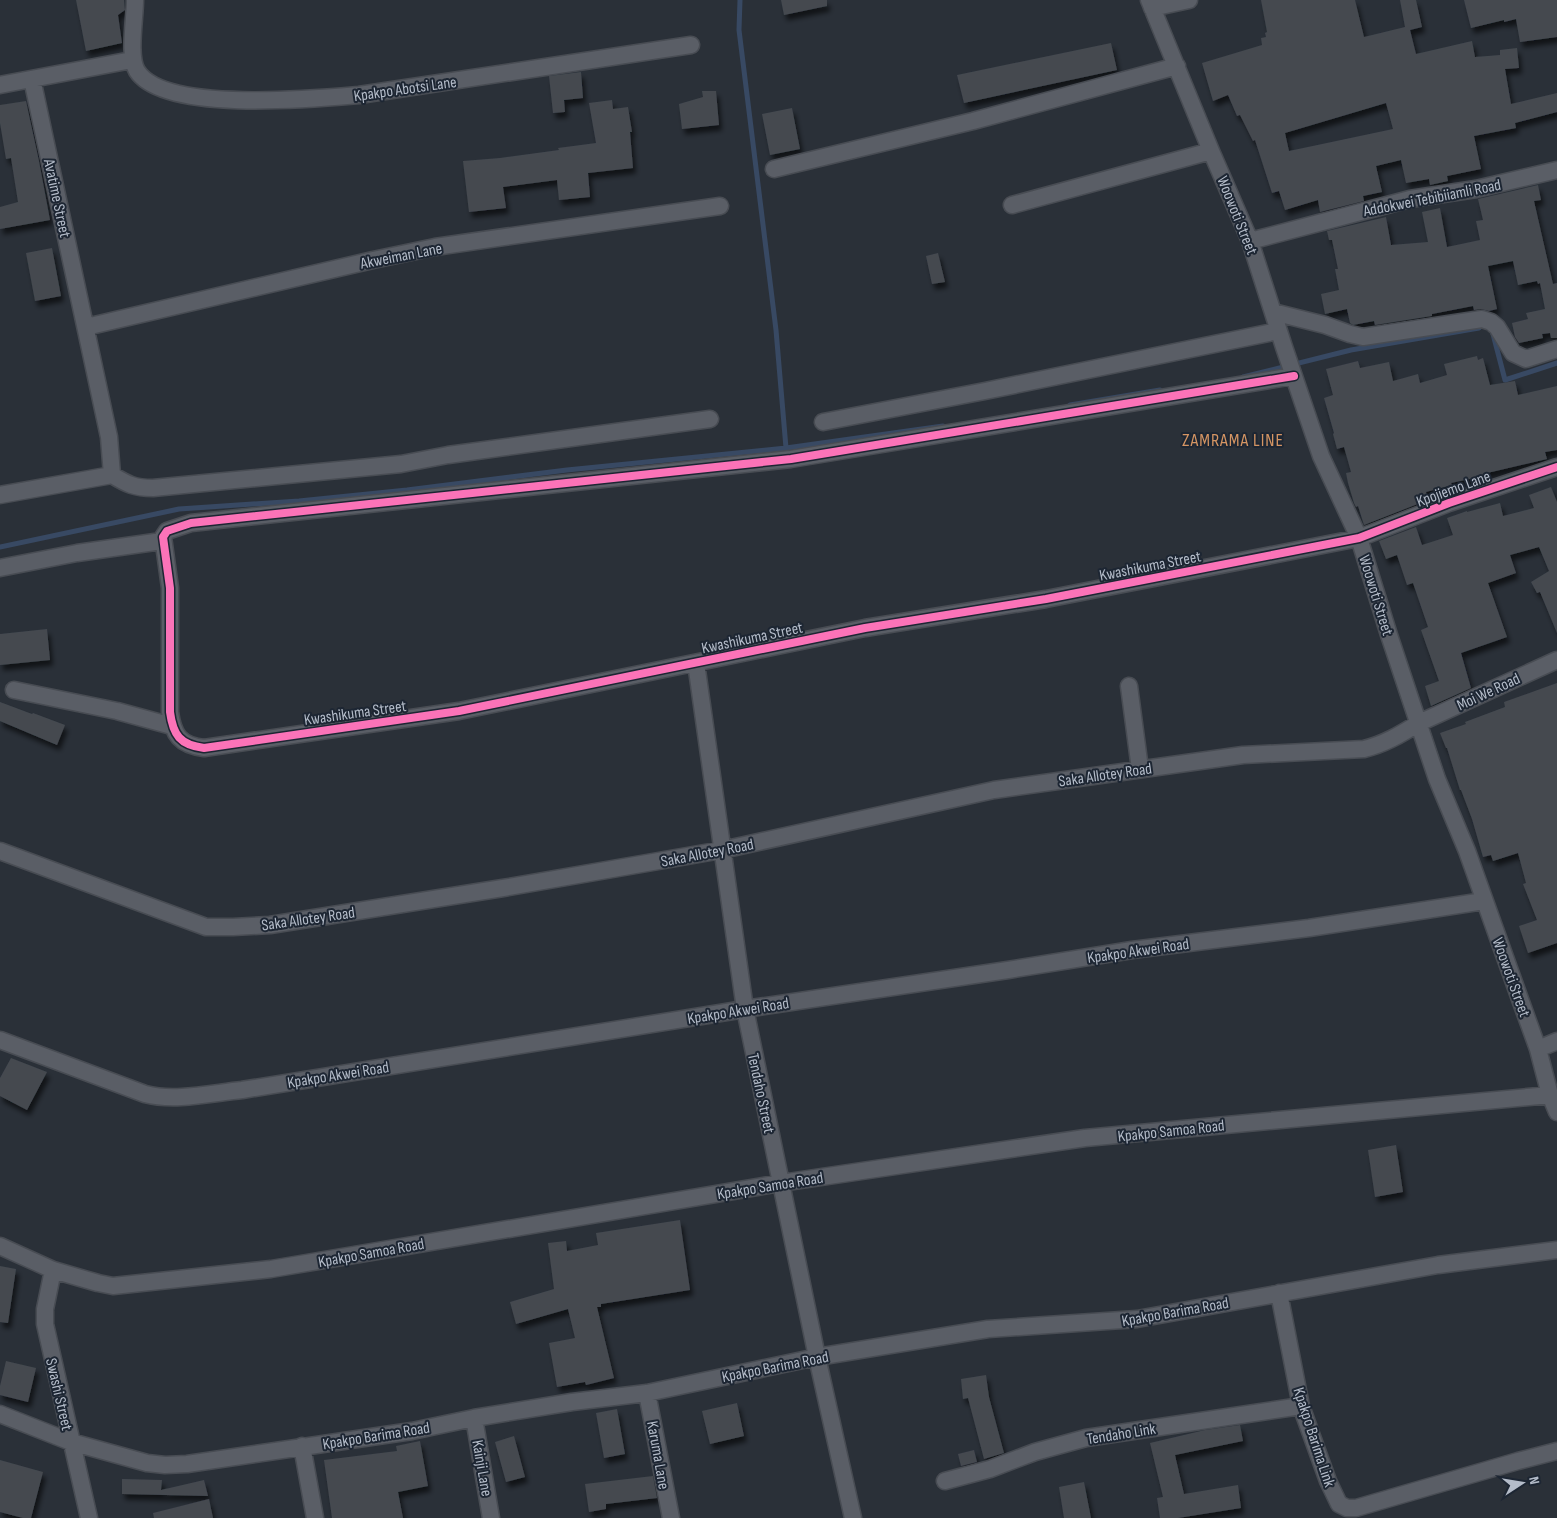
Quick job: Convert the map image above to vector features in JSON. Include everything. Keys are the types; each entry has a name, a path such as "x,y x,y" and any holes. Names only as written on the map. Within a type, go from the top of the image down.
{"street":[{"path":"0,85 132,60 135,0"},
{"path":"1150,4 1189,0"},
{"name":"Woowoti Street","path":"1150,4 1211,152 1250,240 1278,331 1321,456 1358,538 1437,779 1467,851 1538,1049 1550,1095 1557,1112"},
{"name":"Kpakpo Abotsi Lane","path":"132,60 146,80 157,88 181,94 219,100 304,99 368,94 691,45"},
{"path":"774,169 973,121 1177,66"},
{"name":"Avatime Street","path":"32,79 109,437 112,475"},
{"path":"1012,206 1211,152"},
{"name":"Addokwei Tebibiiamli Road","path":"1250,240 1410,199 1476,190 1557,170"},
{"name":"Akweiman Lane","path":"86,326 373,260 434,248 720,206"},
{"path":"1273,312 1363,337 1482,319 1491,322 1497,327 1513,353 1526,359 1557,349"},
{"path":"823,422 1278,331"},
{"path":"14,690 116,711 171,719 170,582 162,541 167,531 196,522 791,459 1293,372"},
{"path":"0,495 112,475 130,486 153,488 401,464 448,455 710,419"},
{"name":"Kpojiemo Lane","path":"1358,538 1449,503 1557,468"},
{"name":"Kwashikuma Street","path":"171,719 179,738 191,746 204,748 459,711 865,628 1046,599 1358,538"},
{"path":"0,568 77,552 162,541"},
{"name":"Moi We Road","path":"1418,723 1557,660"},
{"name":"Tendaho Street","path":"696,663 745,1009 817,1357 853,1518"},
{"path":"1129,686 1140,769"},
{"name":"Saka Allotey Road","path":"0,850 206,927 270,925 503,888 722,850 994,790 1243,755 1364,749 1379,745 1400,735 1418,723"},
{"name":"Kpakpo Akwei Road","path":"0,1040 145,1094 157,1098 171,1098 242,1090 745,1009 1132,950 1309,928 1484,900"},
{"path":"1538,1049 1557,1040"},
{"name":"Kpakpo Samoa Road","path":"0,1246 53,1270 113,1286 271,1269 781,1183 1085,1138 1550,1095"},
{"name":"Kpakpo Barima Road","path":"0,1414 71,1442 147,1463 165,1465 187,1464 412,1431 474,1418 648,1392 817,1357 988,1329 1137,1319 1438,1265 1557,1250"},
{"name":"Swashi Street","path":"53,1270 45,1309 45,1324 89,1518"},
{"name":"Kpakpo Barima Link","path":"1279,1293 1302,1406 1334,1496 1339,1504 1347,1508 1356,1508 1518,1461 1557,1452"},
{"name":"Karuma Lane","path":"648,1392 671,1518"},
{"name":"Tendaho Link","path":"945,1481 1086,1438 1302,1406"},
{"name":"Kainji Lane","path":"474,1418 491,1518"},
{"path":"302,1446 315,1518"}],"building":[{"path":"76,0 124,0 125,10 118,15 122,43 86,51"},
{"path":"781,0 827,0 827,6 784,15"},
{"path":"1261,0 1355,0 1364,37 1405,27 1400,0 1416,0 1422,27 1410,30 1416,54 1472,41 1475,57 1500,55 1500,50 1517,48 1519,68 1505,69 1511,104 1557,93 1557,112 1515,123 1516,128 1474,136 1481,169 1447,176 1448,181 1430,185 1429,179 1406,183 1401,160 1376,166 1382,192 1363,196 1364,201 1320,212 1318,200 1285,210 1279,191 1272,193 1255,140 1253,141 1240,115 1237,116 1228,95 1213,101 1202,63 1262,45 1261,38 1266,37 1265,33 1267,32","holes":["1386,103 1393,129 1289,151 1285,133"]},
{"path":"1464,0 1557,0 1557,37 1520,42 1516,19 1471,28"},
{"path":"1111,43 1117,70 964,103 957,75"},
{"path":"581,72 583,98 564,100 565,112 553,113 549,76"},
{"path":"702,91 716,91 719,125 682,129 679,104 703,97"},
{"path":"612,100 613,109 628,107 632,132 630,132 633,168 588,173 590,197 559,200 557,180 503,187 506,208 469,212 463,161 500,158 596,143 589,103"},
{"path":"26,101 50,220 0,229 0,207 18,202 11,158 6,159 0,123 0,105"},
{"path":"792,108 800,149 770,155 762,114"},
{"path":"1538,185 1541,200 1534,201 1553,284 1557,283 1557,338 1551,338 1550,333 1542,334 1543,338 1519,343 1515,337 1512,323 1528,319 1526,313 1545,309 1540,283 1538,284 1537,281 1518,285 1513,261 1488,266 1497,309 1489,311 1474,310 1473,306 1432,314 1432,316 1375,325 1374,321 1353,325 1350,323 1347,309 1325,314 1321,294 1339,290 1335,269 1338,269 1332,240 1329,240 1327,231 1386,217 1391,245 1428,242 1422,212 1440,208 1447,247 1480,240 1476,221 1483,220 1478,199"},
{"path":"52,248 61,296 35,301 26,253"},
{"path":"938,253 945,282 932,284 926,256"},
{"path":"1477,356 1478,360 1483,358 1490,385 1515,381 1518,395 1557,386 1557,450 1545,452 1547,459 1483,474 1484,476 1451,483 1452,485 1426,492 1428,500 1364,525 1358,506 1356,507 1354,503 1348,483 1346,473 1351,472 1344,447 1337,449 1324,398 1333,395 1326,369 1358,361 1360,368 1389,362 1393,381 1418,374 1420,383 1447,375 1444,364"},
{"path":"1551,487 1557,502 1557,633 1540,592 1537,593 1531,582 1549,571 1539,547 1510,555 1516,573 1488,583 1507,637 1461,653 1471,688 1431,706 1425,686 1439,681 1421,630 1428,627 1413,583 1407,585 1397,555 1386,559 1379,541 1416,527 1422,545 1453,535 1447,518 1500,503 1503,516 1534,508 1529,495"},
{"path":"47,629 50,660 0,665 0,634"},
{"path":"1557,683 1557,943 1528,953 1519,926 1537,920 1523,884 1526,883 1518,853 1493,861 1491,855 1483,857 1472,819 1440,733 1505,707 1504,702"},
{"path":"0,702 65,725 57,745 0,721"},
{"path":"11,1058 47,1072 27,1110 0,1096 0,1078"},
{"path":"1396,1145 1403,1192 1375,1197 1368,1150"},
{"path":"680,1220 690,1290 601,1304 601,1307 597,1307 614,1378 586,1385 585,1382 557,1387 549,1343 575,1338 568,1309 516,1324 510,1302 554,1289 548,1243 566,1241 567,1251 598,1245 596,1233"},
{"path":"0,1266 16,1269 8,1323 0,1322"},
{"path":"6,1361 36,1368 28,1402 0,1395 0,1386"},
{"path":"986,1375 989,1397 1004,1453 984,1459 968,1398 963,1399 961,1379"},
{"path":"737,1403 744,1436 710,1444 702,1411"},
{"path":"617,1409 625,1454 604,1458 596,1413"},
{"path":"1240,1425 1243,1441 1175,1455 1184,1494 1238,1485 1241,1508 1178,1518 1160,1518 1157,1498 1163,1497 1150,1443 1205,1430"},
{"path":"514,1436 525,1477 506,1482 495,1442"},
{"path":"420,1441 428,1486 398,1492 403,1518 332,1518 324,1460 397,1451 396,1446"},
{"path":"974,1450 977,1462 961,1466 958,1454"},
{"path":"0,1460 43,1472 31,1518 23,1518 0,1512"},
{"path":"653,1476 657,1498 606,1504 606,1509 589,1512 585,1484"},
{"path":"122,1479 162,1480 161,1490 204,1480 208,1496 122,1494"},
{"path":"1084,1482 1091,1518 1064,1518 1059,1487"},
{"path":"209,1499 213,1518 154,1518 153,1513"}],"waterway":[{"path":"740,0 739,30 776,330 786,448"},
{"path":"1243,377 1351,350 1479,328"},
{"path":"1493,334 1505,380 1557,363"},
{"path":"1070,405 1160,390"},
{"path":"0,547 179,509 299,501 407,490 567,470 786,448 943,426"}],"cycle path":[{"path":"1294,376 791,459 191,523 167,531 163,537 170,588 170,712 173,727 179,738 183,741 196,747 204,748 459,711 865,628 1046,599 1359,538 1449,503 1557,467"}],"district":[{"name":"ZAMRAMA LINE","path":"1233,440"}]}
